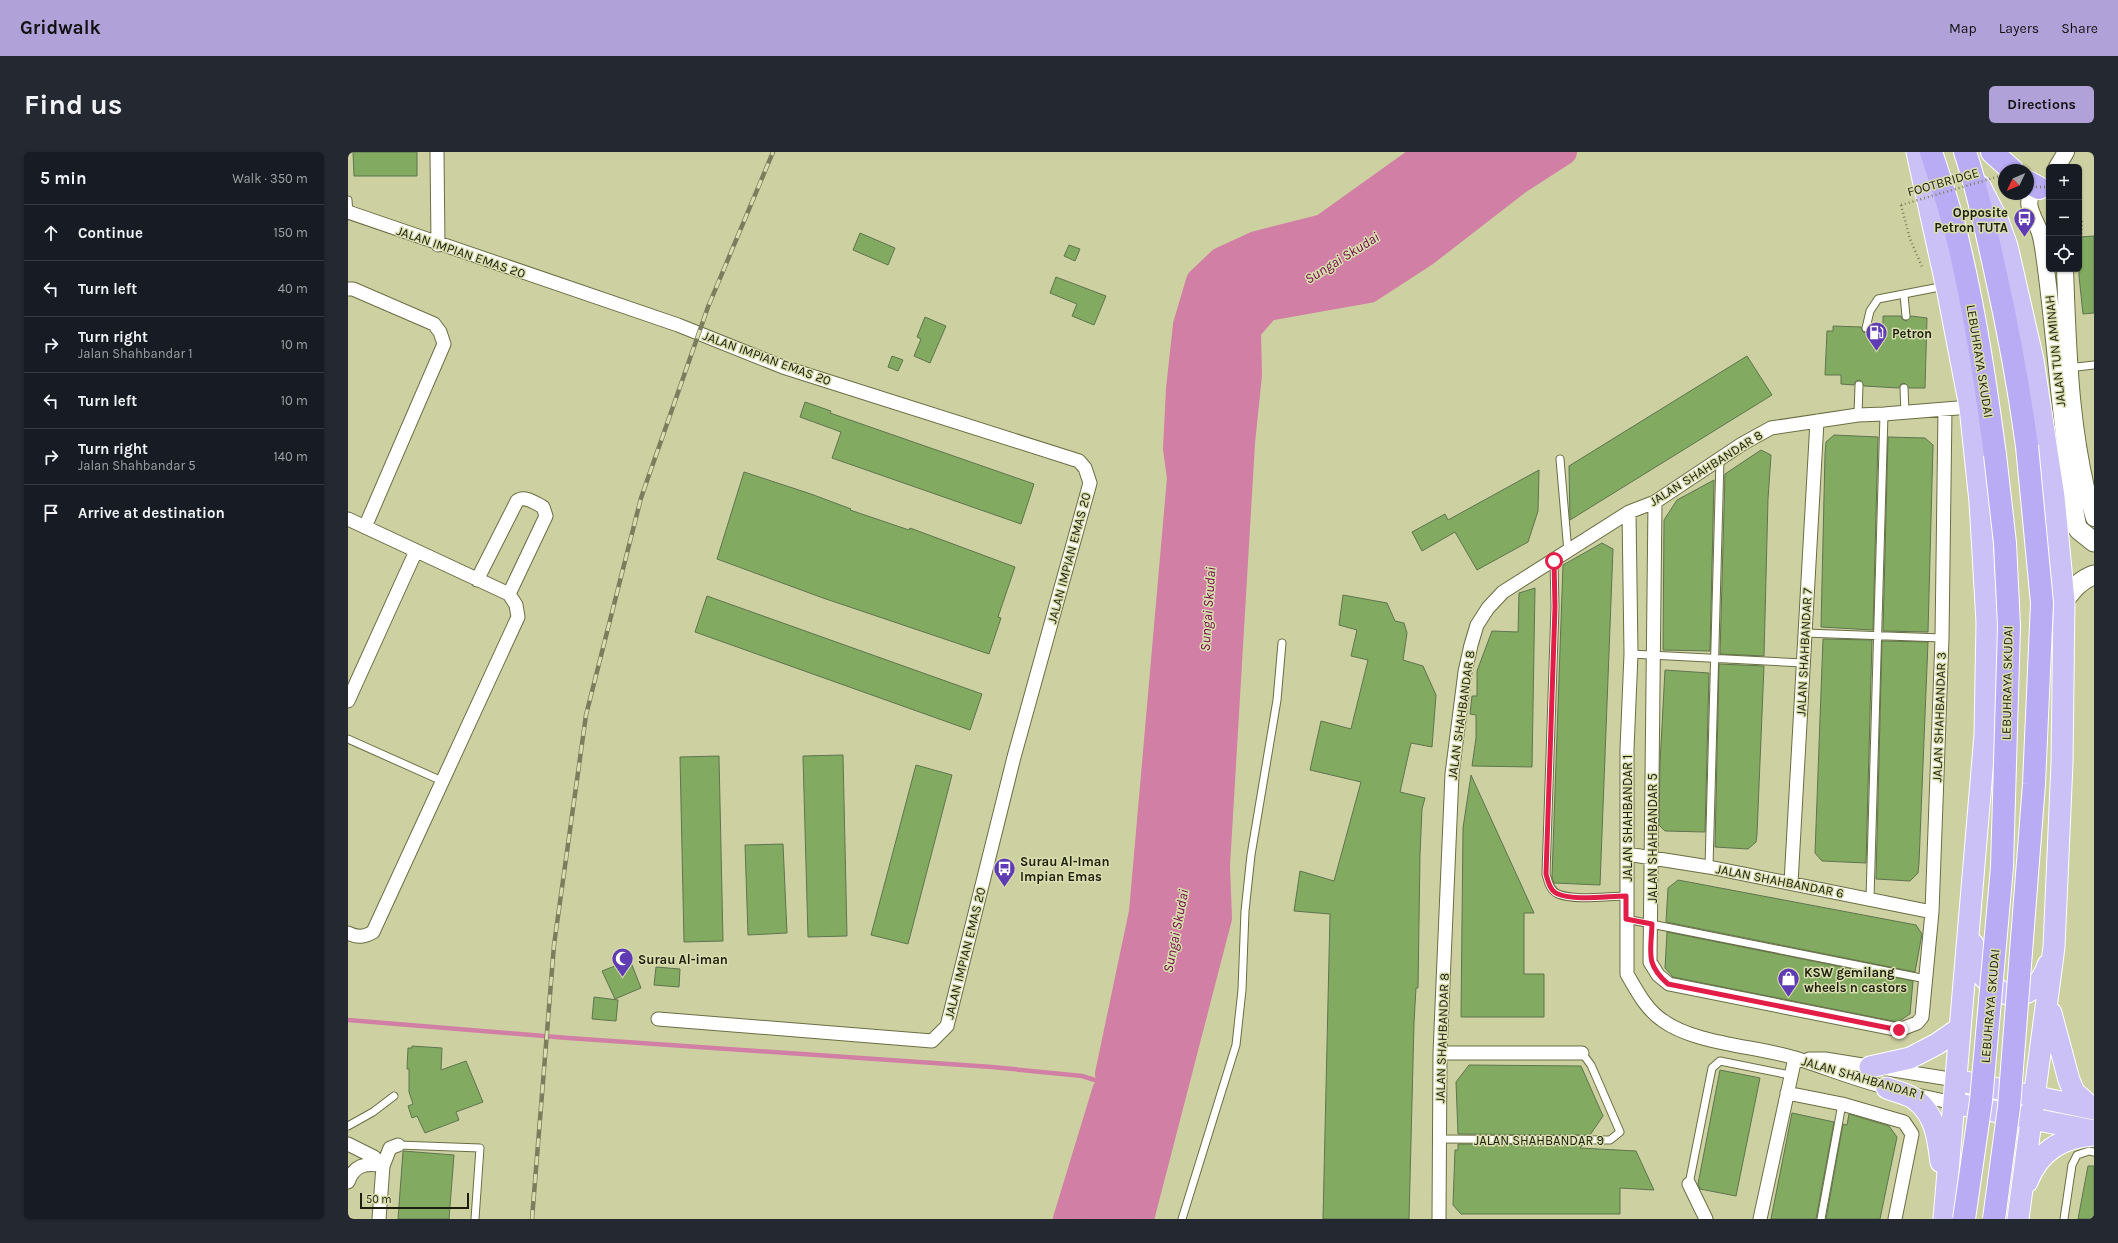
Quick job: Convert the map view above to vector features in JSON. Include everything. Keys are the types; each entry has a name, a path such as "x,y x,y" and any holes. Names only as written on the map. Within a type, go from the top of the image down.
{"highway":[{"name":"LEBUHRAYA SKUDAI","path":"1931,152 1956,232 1980,350 1995,454 2005,543 2009,626 2002,867 1981,1101 1964,1219"},
{"path":"1992,152 1998,165"},
{"name":"LEBUHRAYA SKUDAI","path":"1968,161 1991,253 2020,392 2027,446 2042,603 2034,784 2010,1107 1994,1219"}],"main road":[{"path":"1917,152 1939,287 1970,407 1980,502 1987,622 1985,735 1945,1213"},
{"path":"1968,161 1998,221 2007,246 2033,360 2054,496 2064,601 2062,763 2054,947 2036,1095 2018,1219"},
{"path":"2054,496 2079,530 2088,552 2094,557"},
{"path":"2079,530 2094,542"},
{"path":"2064,601 2077,585 2086,578 2094,575"},
{"path":"1970,917 1974,953 1978,969 1994,987 2004,993 2014,995 2025,994 2033,990 2045,973 2054,947"},
{"path":"2047,997 2055,1034 2069,1080 2074,1092 2093,1108"},
{"path":"1870,1067 1910,1058 1937,1044 1960,1028"},
{"path":"1956,1080 2036,1095 2093,1108"},
{"path":"1887,1088 1916,1100 1928,1112 1938,1136 1945,1213"},
{"path":"1954,1103 2094,1132"},
{"path":"2022,1197 2029,1178 2040,1160 2057,1144 2080,1136 2094,1135"}],"street":[{"path":"437,152 438,245"},
{"name":"JALAN TUN AMINAH","path":"2041,185 2030,197 2029,204 2031,213 2042,223 2042,239 2062,368 2094,518"},
{"name":"JALAN IMPIAN EMAS 20","path":"348,208 438,245 678,325 783,367 1079,461 1088,476 1090,483 1014,757 947,1026 932,1041 658,1018"},
{"name":"JALAN TUN AMINAH","path":"2065,272 2062,368 2072,497 2079,530"},
{"path":"348,289 353,289 434,324 440,332 444,344 365,527"},
{"name":"JALAN SHAHBANDAR 8","path":"1439,1219 1440,1053 1452,774 1462,694 1471,645 1477,625 1488,608 1503,592 1629,512 1655,502 1770,428 1858,415 1970,407"},
{"name":"JALAN SHAHBANDAR 3","path":"1917,1023 1922,1017 1932,912 1942,638 1945,409"},
{"name":"JALAN SHAHBANDAR 7","path":"1792,883 1817,420"},
{"path":"478,580 517,501 520,498 526,498 543,507 546,516 509,594"},
{"name":"JALAN SHAHBANDAR 5","path":"1655,502 1651,857 1652,924 1650,962 1658,975 1668,984 1885,1029 1899,1030 1917,1023"},
{"name":"JALAN SHAHBANDAR 1","path":"1629,512 1631,654 1627,749 1627,974 1639,995 1662,1020 1675,1028 1700,1037 1795,1058 1887,1088 1954,1103"},
{"path":"348,519 509,594 516,605 518,617 373,932 364,937 354,936 348,933"},
{"path":"348,702 416,551"},
{"name":"JALAN SHAHBANDAR 6","path":"1627,854 1709,867 1932,912"},
{"name":"JALAN SHAHBANDAR 9","path":"1440,1053 1582,1053"},
{"path":"1760,1219 1790,1075 1795,1058"},
{"name":"JALAN SHAHBANDAR 1","path":"1795,1058 1825,1059 1956,1080"},
{"path":"1787,1093 1842,1104 1904,1122 1912,1134 1895,1219"},
{"path":"348,1144 374,1157 383,1166"},
{"path":"379,1219 383,1166 390,1148 398,1145"},
{"path":"348,1182 351,1173 359,1166 371,1163 383,1166"},
{"path":"1689,1184 1706,1219"}],"lane":[{"path":"1866,328 1870,311 1878,299 1939,287"},
{"path":"1904,295 1906,316"},
{"path":"2062,368 2094,365"},
{"path":"1858,415 1859,385"},
{"path":"1904,388 1905,412"},
{"path":"1870,899 1884,414"},
{"path":"1560,459 1568,552"},
{"path":"1709,867 1720,459"},
{"path":"1554,561 1554,644 1546,874 1550,886 1557,894 1577,897 1626,896"},
{"path":"1805,633 1878,637 1942,638"},
{"path":"1182,1219 1236,1045 1242,990 1245,911 1251,855 1277,700 1282,643"},
{"path":"1631,654 1804,663"},
{"path":"348,739 442,781"},
{"path":"1626,919 1926,979"},
{"name":"JALAN SHAHBANDAR 9","path":"1440,1139 1610,1140 1616,1137 1620,1132 1591,1065 1582,1053"},
{"path":"1689,1184 1712,1068 1715,1064 1720,1061 1790,1075"},
{"path":"348,1126 373,1112 394,1096"},
{"path":"1821,1219 1842,1104"},
{"path":"398,1145 480,1148 475,1219"},
{"path":"2064,1219 2072,1165 2077,1155 2089,1151 2094,1152"}],"path":[{"name":"FOOTBRIDGE","path":"1939,287 1910,238 1901,205 1998,183"}],"water":[{"name":"Sungai Skudai","path":"1428,152 1564,152 1519,181 1426,253 1369,290 1268,308 1248,330 1249,375 1242,443 1217,866 1219,918 1141,1219 1066,1219 1105,1091 1142,912 1180,478 1176,449 1179,389 1186,325 1199,281 1221,260 1256,244 1323,227"}],"building":[{"path":"353,152 417,152 417,176 354,176"},
{"path":"860,233 895,248 888,265 853,250"},
{"path":"2094,236 2094,313 2083,314 2079,276 2079,272 2082,272 2082,237"},
{"path":"1069,245 1080,249 1075,261 1064,256"},
{"path":"1056,277 1106,296 1094,325 1072,316 1077,304 1050,293"},
{"name":"Petron","path":"1883,316 1901,316 1902,319 1906,321 1911,316 1927,318 1925,388 1909,388 1904,383 1901,384 1899,388 1864,386 1860,380 1856,381 1854,385 1841,384 1841,375 1825,375 1827,331 1833,331 1833,326 1861,327 1863,332 1867,333 1871,328 1883,328"},
{"path":"925,317 946,326 930,363 914,356 921,339 917,337"},
{"path":"892,356 903,360 898,371 888,367"},
{"path":"1747,356 1772,395 1570,520 1569,466"},
{"path":"805,402 831,411 830,413 1034,484 1021,524 832,458 841,432 800,417"},
{"path":"1834,435 1878,437 1873,630 1821,627 1825,454 1826,442"},
{"path":"1888,437 1925,438 1933,445 1928,632 1883,631"},
{"path":"1761,450 1771,455 1768,499 1764,656 1720,654 1725,474"},
{"path":"1539,470 1538,511 1528,542 1477,570 1455,532 1422,551 1412,532 1445,514 1448,520"},
{"path":"744,472 811,494 851,509 850,510 909,530 910,528 1015,567 998,617 1001,618 989,654 823,598 717,559"},
{"path":"1714,480 1710,651 1663,650 1664,520 1677,500"},
{"path":"1602,543 1613,549 1600,885 1554,883 1552,877 1563,565"},
{"path":"1535,588 1532,767 1472,766 1476,738 1476,715 1470,714 1472,696 1477,696 1477,671 1492,631 1518,632 1519,593"},
{"path":"1343,595 1387,603 1395,621 1404,623 1407,633 1403,660 1423,666 1436,695 1432,747 1411,743 1400,792 1425,798 1422,809 1420,854 1418,988 1416,988 1414,1023 1409,1219 1323,1219 1330,914 1294,911 1300,871 1334,881 1361,782 1310,770 1321,721 1351,729 1368,660 1351,656 1357,630 1339,625"},
{"path":"707,596 982,694 970,730 695,632"},
{"path":"1823,639 1872,640 1866,863 1822,861 1815,853"},
{"path":"1882,641 1928,642 1919,863 1918,873 1910,881 1876,879"},
{"path":"1719,664 1764,666 1757,834 1756,842 1748,849 1715,847"},
{"path":"1665,670 1709,673 1705,832 1665,831 1659,825 1660,763"},
{"path":"843,755 847,936 808,937 803,756"},
{"path":"719,756 723,941 684,942 680,757"},
{"path":"916,765 952,775 908,944 871,935"},
{"path":"1471,775 1534,913 1524,913 1524,974 1544,974 1544,1017 1461,1017 1463,828"},
{"path":"783,844 787,933 748,935 745,845"},
{"path":"1678,880 1916,925 1922,934 1915,972 1666,922 1668,888"},
{"path":"1667,932 1913,981 1910,1014 1898,1022 1673,977 1665,968"},
{"name":"Surau Al-iman","path":"630,960 641,988 615,999 602,971"},
{"path":"656,967 680,969 679,987 654,985"},
{"path":"594,997 618,1000 616,1021 592,1019"},
{"path":"412,1046 442,1048 441,1070 466,1061 483,1102 456,1112 459,1120 425,1133 417,1116 412,1118 408,1106 413,1104 409,1092 409,1069 407,1069 408,1048 412,1048"},
{"path":"1469,1065 1581,1066 1603,1116 1590,1135 1458,1134 1456,1082"},
{"path":"1720,1070 1760,1078 1736,1196 1700,1189 1698,1184"},
{"path":"1792,1113 1834,1122 1816,1219 1771,1219"},
{"path":"1849,1114 1889,1126 1897,1137 1880,1219 1826,1219 1843,1124 1847,1125"},
{"path":"1458,1144 1583,1145 1580,1148 1636,1151 1654,1190 1620,1188 1620,1214 1461,1214 1453,1205 1455,1150 1458,1150"},
{"path":"403,1151 454,1155 449,1219 398,1219"},
{"path":"2088,1166 2094,1166 2094,1219 2078,1219"}],"waterway":[{"path":"1108,1074 1142,912 1180,478 1176,449 1179,389 1186,325 1199,281 1221,260 1256,244 1323,227 1428,152"},
{"path":"1141,1219 1219,918 1217,866 1242,443 1249,375 1248,330 1267,308 1369,290 1426,253 1519,181 1564,152"},
{"path":"348,1020 568,1038 992,1067 1082,1076 1111,1085"},
{"path":"1066,1219 1105,1091"}],"railway":[{"path":"532,1219 554,945 586,715 641,498 708,307 773,152"}],"place":[{"name":"Opposite Petron TUTA","path":"2024,238"},
{"name":"Petron","path":"1876,352"},
{"name":"Surau Al-Iman Impian Emas","path":"1005,888"},
{"name":"Surau Al-iman","path":"622,978"},
{"name":"KSW gemilang wheels n castors","path":"1789,998"}],"route":[{"path":"1554,561 1555,607 1548,854 1546,874 1550,886 1557,894 1577,897 1626,896 1626,919 1652,924 1650,962 1658,975 1668,984 1885,1029 1899,1030"}]}
